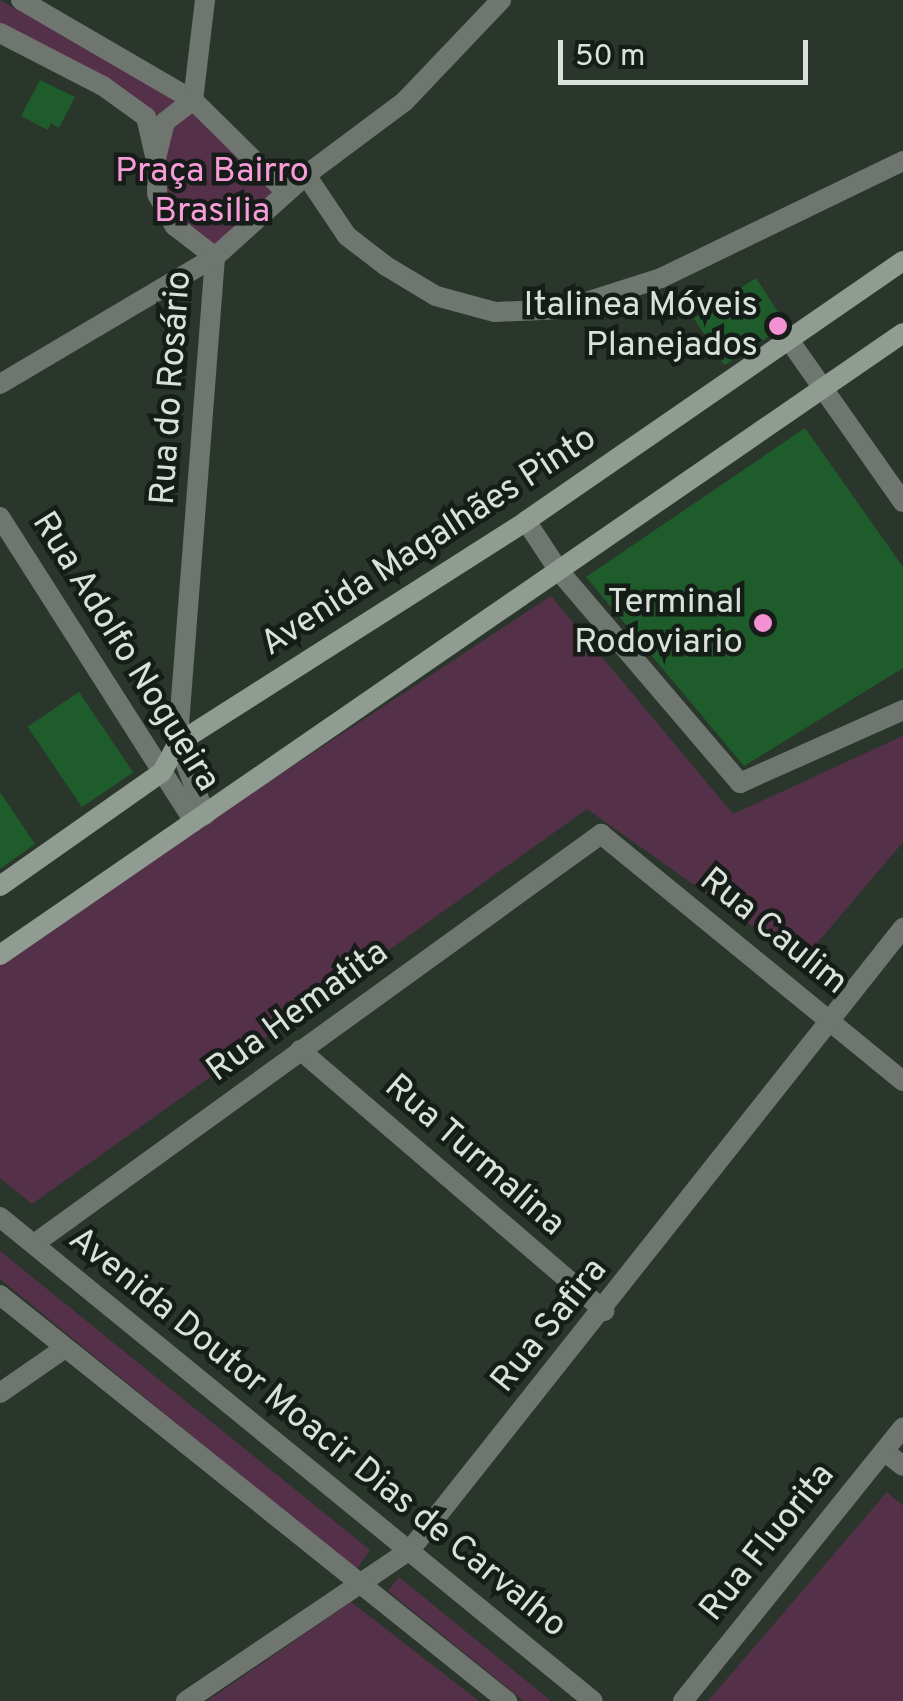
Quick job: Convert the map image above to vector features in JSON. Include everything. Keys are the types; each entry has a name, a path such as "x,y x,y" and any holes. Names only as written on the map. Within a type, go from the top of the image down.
{"main road":[{"name":"Avenida Magalhães Pinto","path":"0,886 162,772 178,743 526,521 903,261"},
{"path":"0,955 903,333"}],"street":[{"path":"22,0 193,100 286,192 404,102 501,0"},
{"path":"156,158 165,122 193,100 205,0"},
{"name":"Rua do Rosário","path":"0,33 102,86 146,116 156,158 157,194 175,226 215,256 178,743 200,819"},
{"path":"306,174 346,236 386,266 436,296 495,312 564,309 661,278 903,162"},
{"path":"0,384 215,256 306,174"},
{"path":"789,340 903,502"},
{"name":"Rua Adolfo Nogueira","path":"0,517 162,772 200,819"},
{"path":"526,521 560,571 740,783 903,710"},
{"name":"Rua Caulim","path":"601,834 903,1081"},
{"name":"Rua Hematita","path":"34,1244 601,834"},
{"name":"Rua Safira","path":"186,1701 410,1550 605,1312 903,928"},
{"name":"Rua Turmalina","path":"300,1050 605,1312"},
{"name":"Avenida Doutor Moacir Dias de Carvalho","path":"0,1216 593,1701"},
{"path":"0,1295 507,1701"},
{"path":"0,1394 65,1348"},
{"name":"Rua Fluorita","path":"684,1701 903,1427"},
{"path":"884,1450 903,1466"}],"green space":[{"path":"0,0 182,103 156,144 147,111 0,28"},
{"name":"Praça Bairro Brasilia","path":"193,100 286,192 215,257 157,194 165,122"},
{"path":"551,596 733,814 903,736 903,842 802,961 587,809 32,1204 0,1178 0,959"},
{"path":"0,1251 370,1550 356,1570 0,1279"},
{"path":"887,1492 903,1506 903,1701 708,1701"},
{"path":"399,1577 551,1701 524,1701 388,1591"},
{"path":"351,1602 479,1701 207,1701"}],"building":[{"path":"40,80 75,97 59,128 51,123 48,130 21,116"},
{"path":"756,278 786,325 724,365 694,318"},
{"name":"Terminal Rodoviario","path":"805,428 903,567 903,668 744,766 586,577"},
{"path":"79,692 133,772 82,807 28,727"},
{"path":"0,792 35,844 0,869"}],"place":[{"name":"Italinea Móveis Planejados","path":"778,326"},
{"name":"Terminal Rodoviario","path":"763,623"}]}
